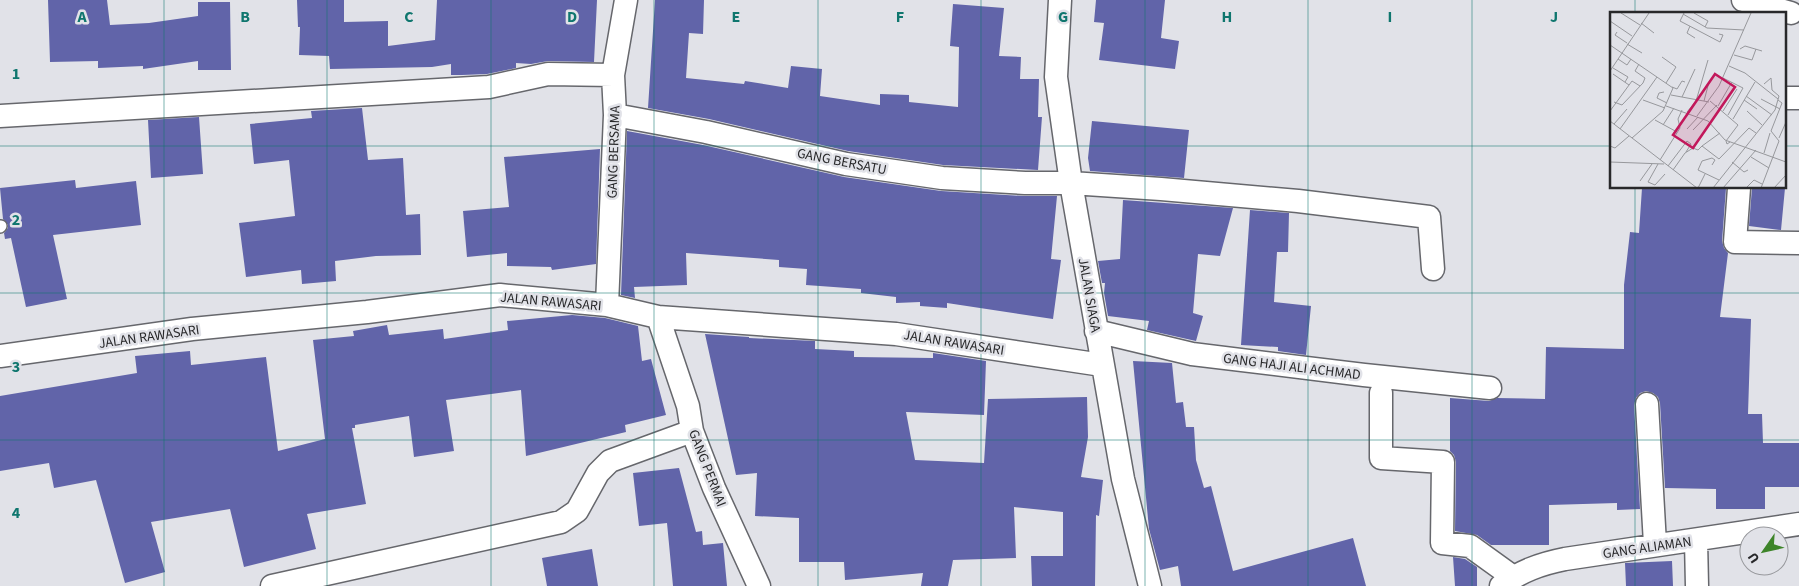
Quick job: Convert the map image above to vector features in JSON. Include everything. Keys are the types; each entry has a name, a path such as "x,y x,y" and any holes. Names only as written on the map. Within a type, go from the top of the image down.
{"street":[{"name":"GANG BERSAMA","path":"607,305 615,114 612,75 626,0"},
{"name":"JALAN SIAGA","path":"1060,0 1056,77 1071,183 1123,479 1150,586"},
{"path":"1744,0 1794,9"},
{"path":"0,116 489,87 548,74 612,75"},
{"path":"1786,98 1799,98"},
{"name":"GANG BERSATU","path":"615,114 706,132 846,164 942,178 1025,183 1071,183 1298,201 1429,217 1434,270"},
{"path":"1740,189 1735,242 1799,243"},
{"name":"JALAN RAWASARI","path":"0,356 192,329 367,312 500,295 607,305 658,317 896,334 1102,365"},
{"name":"GANG PERMAI","path":"658,317 688,406 692,431 718,497 759,586"},
{"name":"GANG HAJI ALI ACHMAD","path":"1096,331 1192,354 1490,388"},
{"path":"1382,393 1381,458 1443,462 1442,543 1470,546 1507,582"},
{"path":"1647,404 1655,544"},
{"path":"272,586 561,522 577,511 598,474 610,461 692,431"},
{"name":"GANG ALIAMAN","path":"1507,582 1537,565 1565,558 1799,524"},
{"path":"1696,540 1697,586"}],"building":[{"path":"48,0 107,0 110,25 149,23 198,16 198,2 230,2 231,70 198,70 198,61 143,69 143,66 98,68 98,61 50,62"},
{"path":"297,0 344,0 344,22 388,21 388,46 435,40 437,0 597,0 594,62 548,61 531,64 516,63 516,68 487,74 462,75 451,75 451,64 432,67 330,69 329,56 299,55 300,27 298,27"},
{"path":"655,0 704,0 703,34 689,33 686,78 744,84 745,81 788,88 791,66 822,69 820,96 880,105 880,94 909,95 909,102 958,107 959,47 950,46 953,4 1004,8 999,56 1021,57 1020,79 1039,79 1038,117 1042,117 1038,170 943,165 848,151 709,119 648,108"},
{"path":"1096,0 1165,0 1161,38 1179,41 1175,69 1099,60 1104,23 1094,22"},
{"path":"362,108 368,160 403,158 406,215 420,214 421,255 376,256 335,261 336,281 302,284 301,270 246,277 239,223 295,216 289,160 254,164 250,124 312,118 311,111"},
{"path":"199,117 203,174 151,178 148,120"},
{"path":"1092,121 1189,130 1184,178 1090,171 1088,158"},
{"path":"627,131 703,145 844,177 941,191 1057,196 1051,259 1061,260 1053,319 947,303 947,308 920,306 920,302 896,303 896,297 861,293 861,289 806,285 807,269 779,267 779,260 686,253 687,285 634,287 635,298 621,295"},
{"path":"600,149 596,264 552,270 551,267 507,266 507,253 467,257 463,211 509,207 504,157"},
{"path":"75,180 76,188 136,181 141,225 53,235 67,299 26,307 11,238 5,239 4,233 8,225 3,219 0,188"},
{"path":"1642,189 1726,189 1722,241 1728,253 1720,317 1751,319 1748,414 1762,414 1763,443 1799,443 1799,487 1765,487 1765,509 1716,509 1716,489 1665,488 1660,403 1658,397 1646,391 1640,393 1634,405 1640,509 1617,510 1617,503 1549,505 1549,545 1491,545 1477,535 1455,531 1456,462 1454,455 1450,451 1450,398 1489,401 1497,398 1545,399 1546,347 1624,349 1624,285 1630,232 1639,233"},
{"path":"1752,189 1785,189 1781,230 1749,226"},
{"path":"1123,200 1233,208 1220,256 1198,254 1193,313 1203,316 1196,341 1147,330 1149,321 1108,316 1104,293 1105,283 1102,283 1098,261 1120,259"},
{"path":"1250,210 1289,213 1288,252 1277,252 1274,302 1311,306 1306,355 1278,351 1278,347 1241,345"},
{"path":"572,315 605,318 638,326 642,361 651,359 666,415 625,425 626,432 526,456 521,390 446,400 454,451 414,457 409,416 355,425 355,428 352,428 366,504 307,514 316,549 244,567 230,509 151,522 165,572 125,583 96,480 54,488 49,463 0,471 0,396 137,373 135,356 190,351 191,365 266,357 278,451 325,439 313,340 354,336 353,331 387,325 389,335 443,329 444,339 508,330 507,321"},
{"path":"705,334 815,341 815,349 854,351 854,357 933,358 933,353 986,361 984,415 906,412 915,460 984,463 988,399 1087,397 1088,437 1081,477 1103,480 1099,516 1096,515 1095,586 1032,586 1031,556 1063,556 1063,512 1014,507 1016,558 953,560 948,586 921,586 923,573 845,580 844,562 799,562 799,518 755,516 757,473 736,475"},
{"path":"1133,361 1172,363 1176,403 1183,402 1186,427 1194,427 1196,460 1204,488 1211,486 1233,571 1353,538 1366,586 1181,586 1178,566 1160,570 1149,529"},
{"path":"679,468 696,532 702,531 703,545 723,543 727,586 673,586 667,523 639,526 633,473"},
{"path":"592,549 598,586 547,586 542,558"},
{"path":"1453,557 1465,559 1477,567 1477,586 1455,586"},
{"path":"1672,561 1673,586 1626,586 1625,563"}]}
